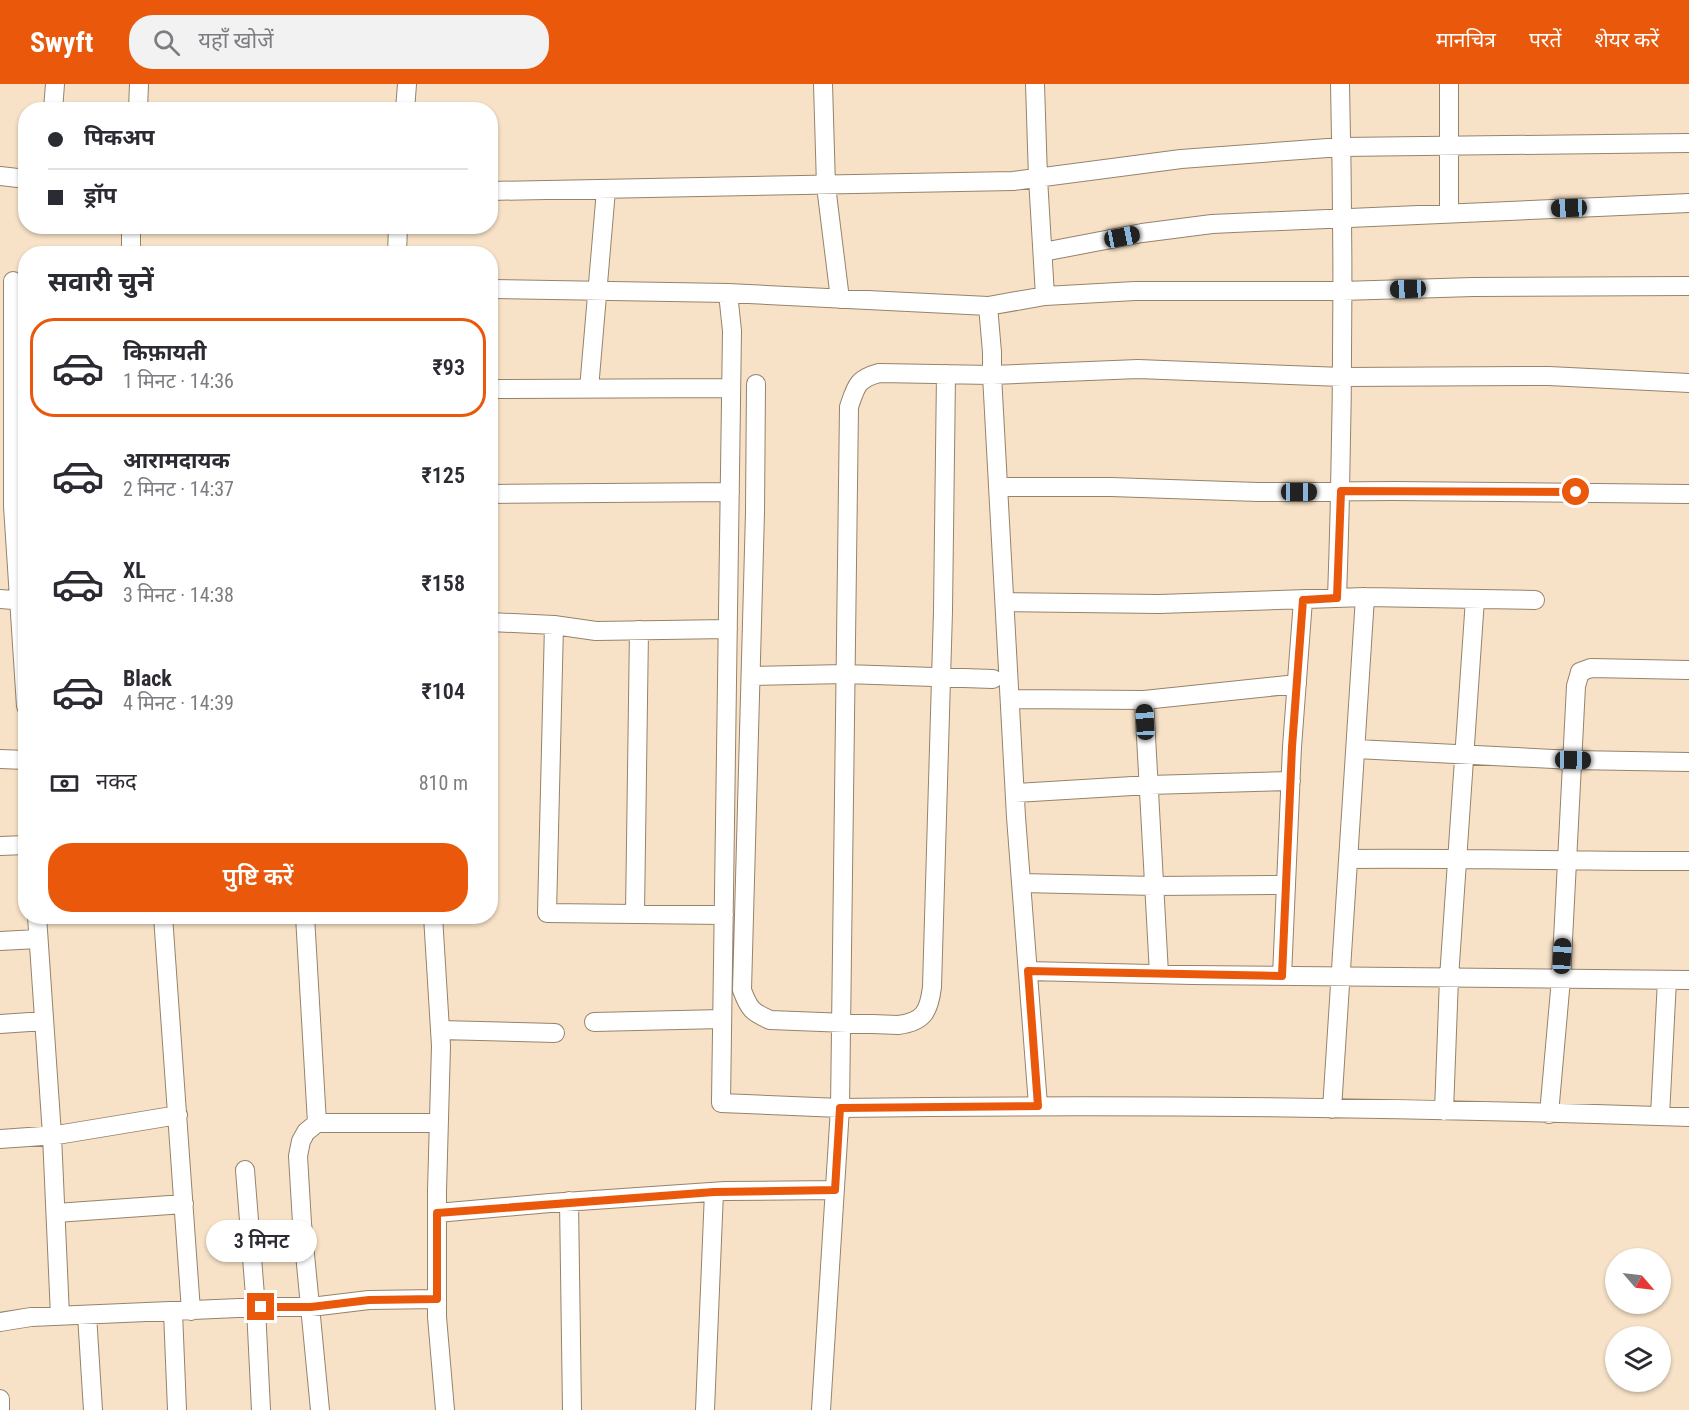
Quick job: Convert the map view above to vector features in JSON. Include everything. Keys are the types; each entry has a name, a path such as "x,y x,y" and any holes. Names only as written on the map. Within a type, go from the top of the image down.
{"street":[{"path":"54,102 56,84"},
{"path":"139,102 140,84"},
{"path":"406,102 407,84"},
{"path":"823,84 826,186 840,298"},
{"path":"1035,84 1045,296"},
{"path":"1337,598 1341,491 1343,219 1340,84"},
{"path":"1449,84 1449,213"},
{"path":"498,192 1013,181 1181,159 1341,147 1689,142"},
{"path":"0,176 18,178"},
{"path":"589,389 606,190"},
{"path":"1042,252 1142,233 1212,224 1689,203"},
{"path":"13,281 13,506 18,554"},
{"path":"498,290 728,293 988,306 1045,296 1135,291 1342,291 1473,287 1689,286"},
{"path":"728,293 732,332 721,1103 840,1108 1038,1106 1332,1109 1689,1117"},
{"path":"988,306 1015,793 1038,1106"},
{"path":"821,1410 840,1108 849,407 855,390 864,377 879,372 992,375 1138,369 1341,377 1549,376 1689,382"},
{"path":"756,384 742,990 748,1007 756,1014 770,1020 910,1023 926,1012 930,1002 941,677 946,374"},
{"path":"498,389 731,388"},
{"path":"999,487 1111,487 1258,492 1689,494"},
{"path":"498,494 730,492"},
{"path":"1005,602 1159,604 1365,597 1535,600"},
{"path":"1332,1109 1365,597"},
{"path":"0,599 18,601"},
{"path":"1444,1111 1449,978 1475,599"},
{"path":"1282,976 1291,781 1303,600"},
{"path":"498,622 554,625 596,631 728,629"},
{"path":"554,625 547,913 724,915"},
{"path":"635,914 639,630"},
{"path":"1549,1114 1561,979 1576,686 1580,672 1591,668 1689,670"},
{"path":"751,676 845,674 993,679"},
{"path":"1010,699 1144,700 1297,684"},
{"path":"1144,700 1159,974"},
{"path":"1356,749 1573,760 1689,762"},
{"path":"0,759 18,760"},
{"path":"1015,793 1149,785 1291,781"},
{"path":"0,846 18,845"},
{"path":"1349,859 1689,861"},
{"path":"1021,883 1155,886 1286,885"},
{"path":"37,924 52,1135 60,1316"},
{"path":"164,924 191,1311"},
{"path":"305,924 317,1123"},
{"path":"433,924 440,1030 437,1299 445,1410"},
{"path":"0,941 38,939"},
{"path":"1028,971 1689,980"},
{"path":"1660,1116 1667,980"},
{"path":"594,1022 722,1019"},
{"path":"0,1024 44,1021"},
{"path":"440,1030 555,1033"},
{"path":"0,1139 52,1135 178,1114"},
{"path":"320,1410 302,1223 298,1156 301,1141 306,1132 317,1123 439,1123"},
{"path":"245,1170 261,1410"},
{"path":"437,1213 569,1201 714,1192 835,1190"},
{"path":"705,1410 714,1192"},
{"path":"569,1201 572,1410"},
{"path":"56,1213 184,1204"},
{"path":"0,1322 31,1317 311,1307 369,1300 437,1299"},
{"path":"173,1312 177,1410"},
{"path":"87,1315 93,1410"},
{"path":"0,1399 0,1410"}],"route":[{"path":"261,1307 311,1307 369,1300 437,1299 437,1213 714,1192 835,1190 840,1108 1038,1106 1028,971 1282,976 1292,747 1303,600 1337,598 1341,491 1576,492"}]}
